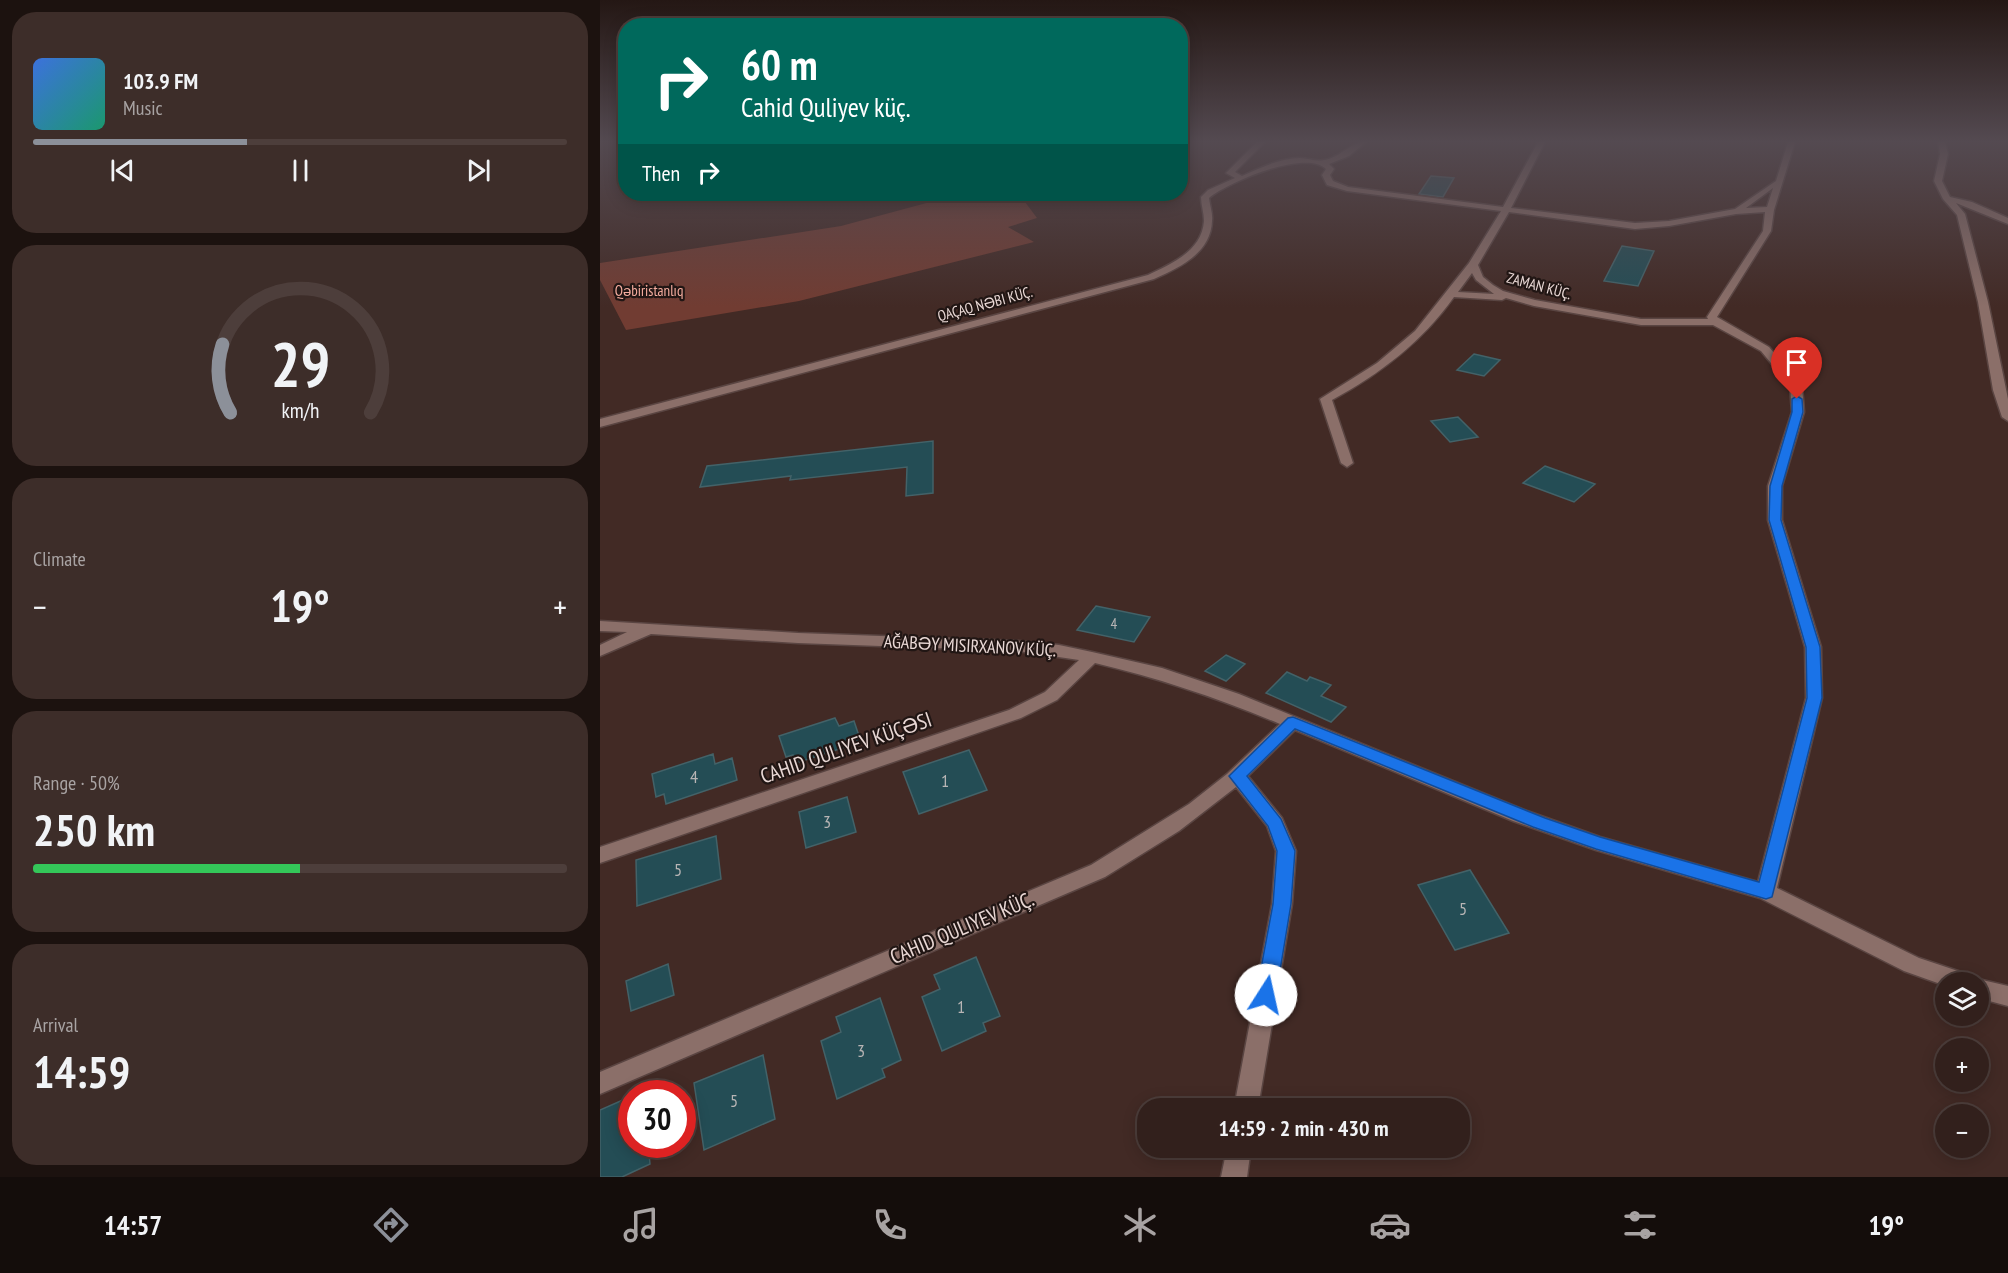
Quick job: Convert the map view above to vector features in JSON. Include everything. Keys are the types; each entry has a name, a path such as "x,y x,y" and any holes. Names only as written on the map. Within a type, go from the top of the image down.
{"street":[{"name":"QAÇAQ NƏBI KÜÇ.","path":"600,423 1151,277 1190,255 1205,238 1208,221 1206,197"},
{"path":"1407,197 1652,226 1739,209 1770,210"},
{"path":"1347,463 1326,399 1387,363 1430,322 1473,265 1507,210 1512,197"},
{"path":"1739,209 1755,197"},
{"path":"1766,892 1814,698 1813,647 1775,520 1776,486 1798,412 1796,386 1765,349 1715,322 1712,316 1767,231 1774,197"},
{"path":"1947,199 1969,204 2008,221"},
{"path":"1947,199 1961,214 1983,302 1999,390 2008,417"},
{"name":"ZAMAN KÜÇ.","path":"1473,265 1479,278 1517,299 1641,322 1715,322"},
{"path":"1449,294 1517,299"},
{"name":"AĞABƏY MISIRXANOV KÜÇ.","path":"600,626 798,638 1018,646 1059,650 1156,672 1293,722 1520,816 1596,843 1766,892 1912,965 1935,973"},
{"path":"600,651 649,629"},
{"name":"CAHID QULIYEV KÜÇƏSI","path":"600,855 1015,714 1051,696 1092,657"},
{"name":"CAHID QULIYEV KÜÇ.","path":"600,1083 1098,870 1155,837 1196,809 1238,776 1293,722"},
{"path":"1238,776 1275,824 1286,851 1282,904 1248,1098"},
{"path":"1989,991 2008,996"},
{"path":"1234,1177 1237,1158"}],"green space":[{"name":"Qəbiristanlıq","path":"934,201 1024,201 1037,218 1008,227 1034,242 799,301 626,330 600,280 600,263 841,226"}],"building":[{"path":"1622,246 1654,251 1638,286 1604,281"},
{"path":"1474,354 1500,360 1484,376 1457,370"},
{"path":"1458,417 1478,437 1450,442 1431,421"},
{"path":"933,441 933,493 906,496 907,467 790,480 791,476 700,487 707,466"},
{"path":"1545,466 1595,484 1574,502 1523,483"},
{"path":"1096,606 1150,617 1134,642 1077,630"},
{"path":"1226,655 1245,664 1226,681 1205,671"},
{"path":"1287,672 1307,681 1310,677 1331,685 1321,696 1346,707 1331,722 1266,693"},
{"path":"835,718 839,726 854,721 861,742 796,763 793,755 786,757 779,736"},
{"path":"969,750 987,790 919,814 903,772"},
{"path":"713,754 715,764 732,758 737,780 666,804 664,794 656,797 652,774"},
{"path":"847,797 856,832 806,848 799,812"},
{"path":"716,836 721,879 637,906 636,860"},
{"path":"1470,870 1509,933 1455,950 1418,885"},
{"path":"976,957 1000,1016 983,1023 986,1031 942,1051 922,997 940,989 934,975"},
{"path":"668,964 674,995 631,1011 626,981"},
{"path":"880,998 901,1060 882,1069 885,1077 837,1099 821,1041 841,1032 836,1017"},
{"path":"763,1055 775,1119 704,1150 696,1082"},
{"path":"618,1102 618,1158 649,1158 650,1164 622,1177 600,1177 600,1110"}],"route":[{"path":"1266,995 1282,904 1286,851 1275,824 1238,776 1293,722 1500,807 1596,843 1766,892 1814,698 1813,647 1775,520 1776,486 1798,412 1797,399"}]}
